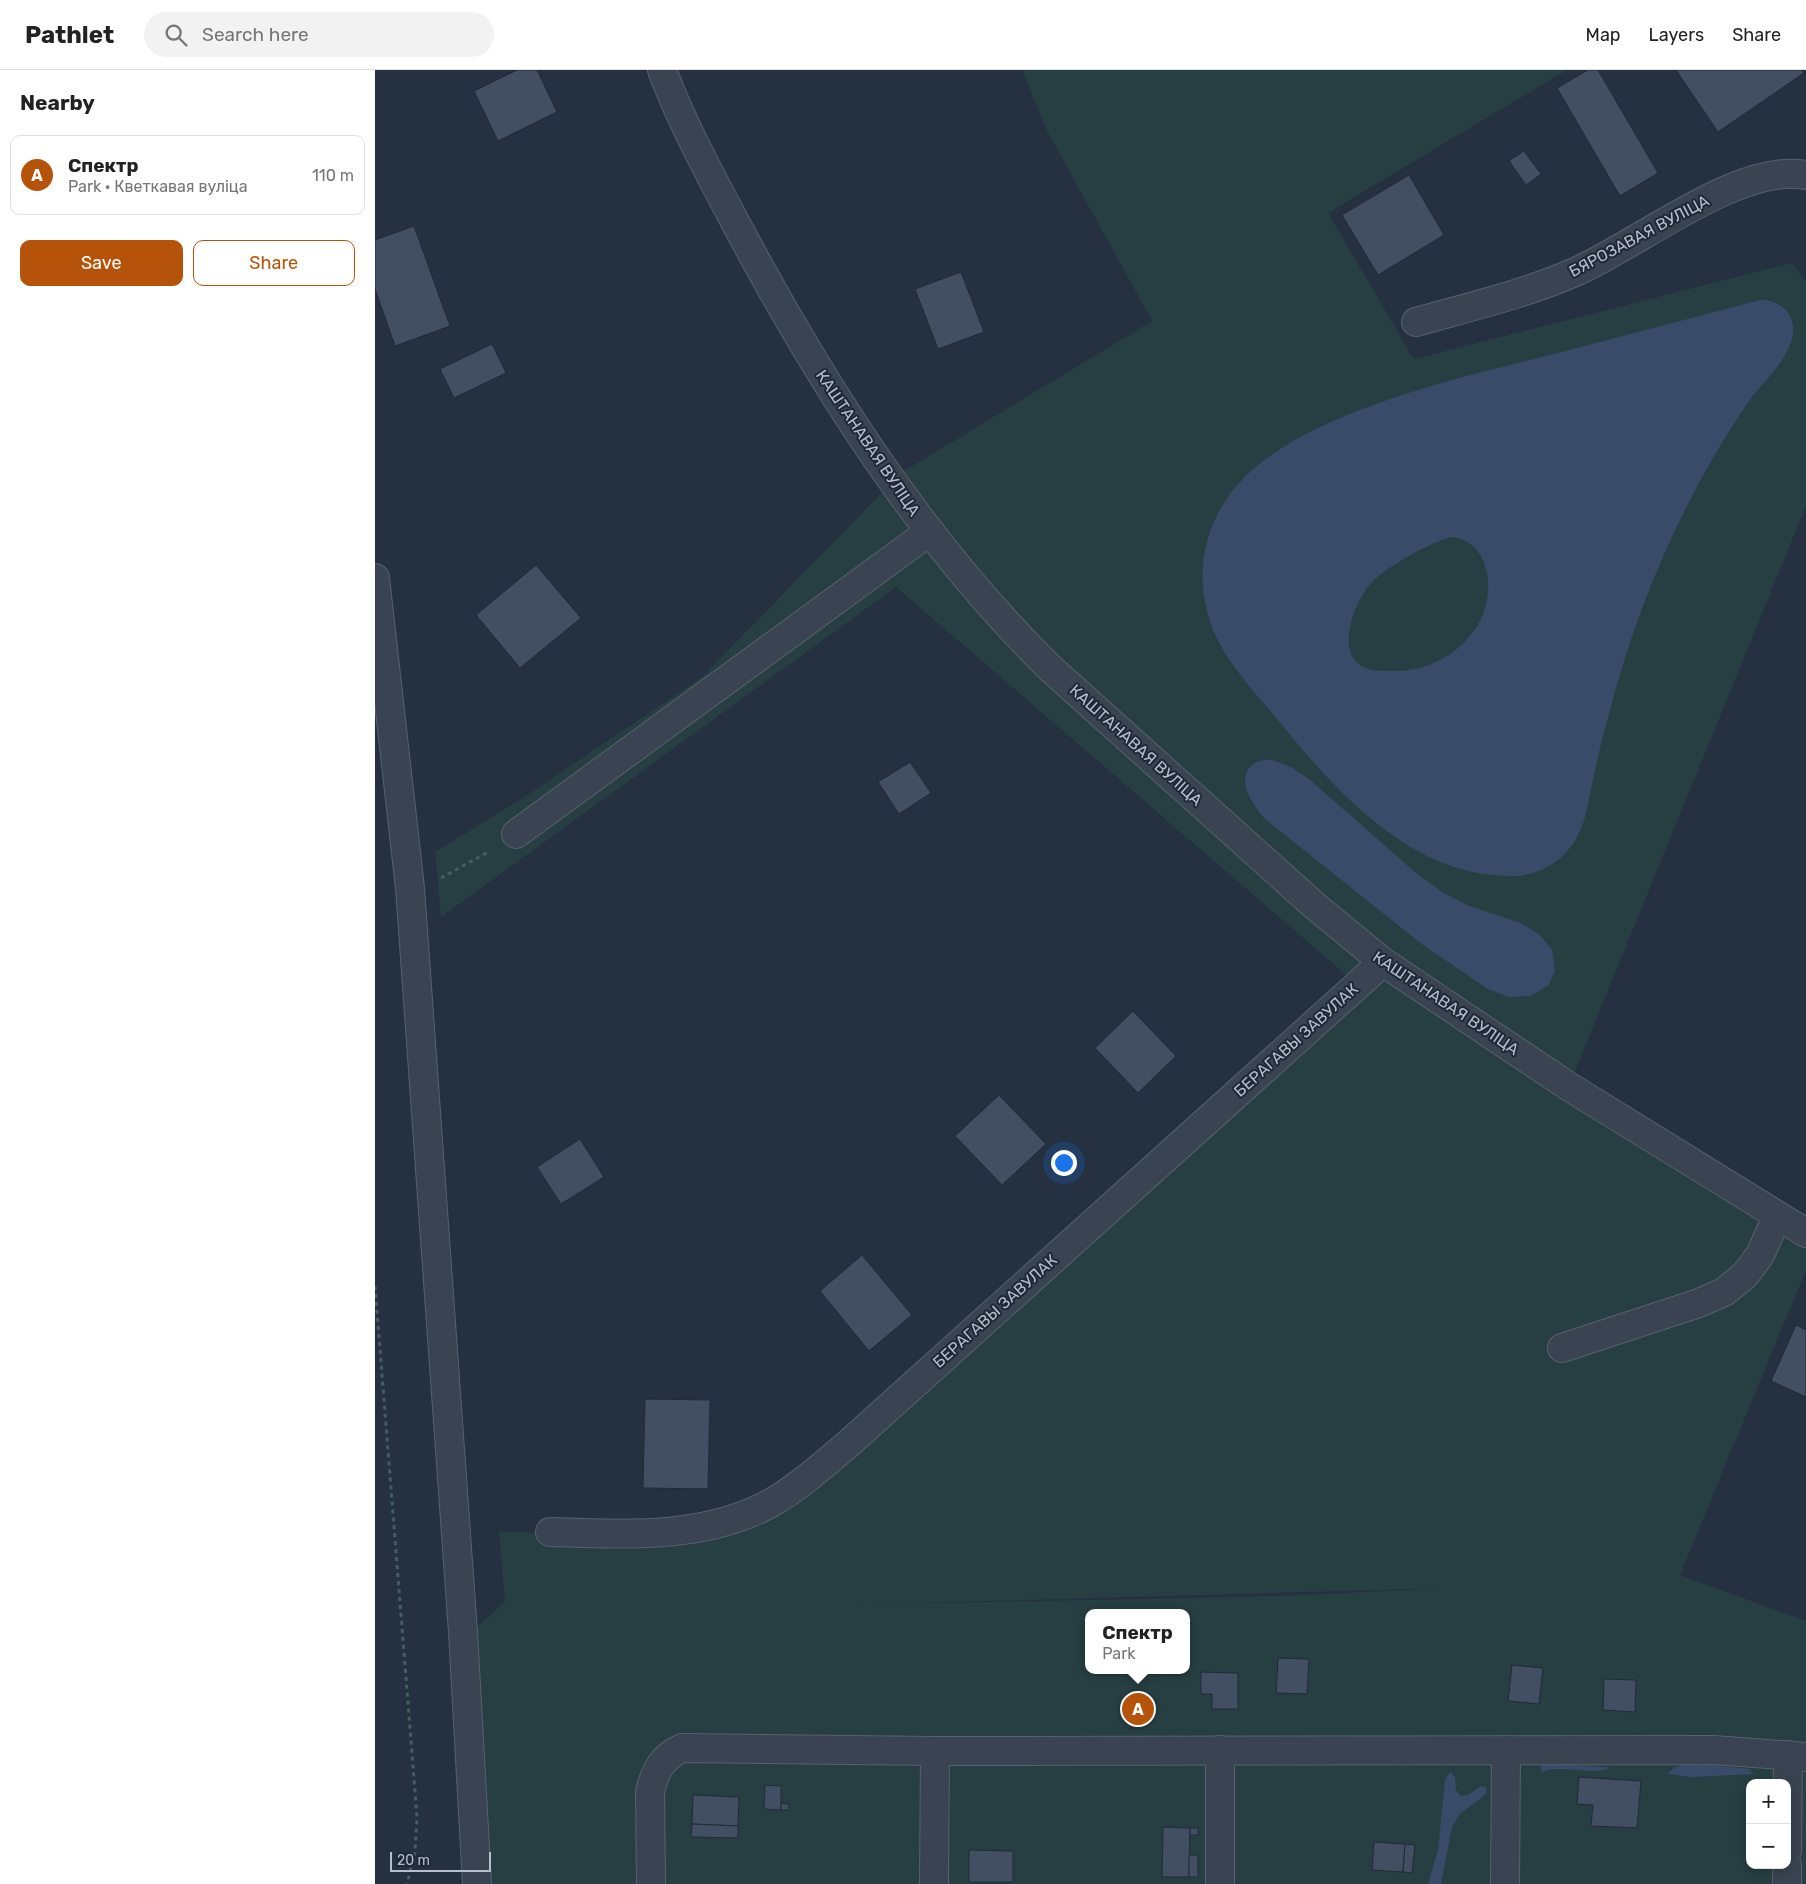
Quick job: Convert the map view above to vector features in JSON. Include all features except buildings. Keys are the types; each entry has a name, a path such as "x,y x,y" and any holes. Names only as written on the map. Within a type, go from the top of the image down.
{"street":[{"name":"КАШТАНАВАЯ ВУЛІЦА","path":"662,70 717,188 772,291 821,375 929,532 988,604 1050,668 1315,906 1383,962 1569,1086 1777,1217 1806,1233"},
{"name":"БЯРОЗАВАЯ ВУЛІЦА","path":"1416,322 1575,273 1609,256 1702,201 1737,185 1770,176 1806,175"},
{"path":"515,834 929,532"},
{"path":"375,578 410,888 463,1632 477,1884"},
{"name":"БЕРАГАВЫ ЗАВУЛАК","path":"549,1532 665,1532 706,1526 743,1516 771,1503 797,1486 855,1438 1383,962"},
{"path":"1562,1348 1699,1303 1724,1292 1745,1275 1760,1255 1777,1217"},
{"path":"651,1884 650,1806 654,1777 661,1762 671,1753 682,1748 935,1751 1714,1750 1797,1756 1790,1824"},
{"path":"1220,1750 1220,1884"},
{"path":"1505,1884 1506,1750"},
{"path":"934,1884 935,1751"},
{"path":"1787,1869 1787,1884"}],"path":[{"path":"410,888 456,871 482,857 515,834"},
{"path":"375,1286 417,1817 415,1852 407,1884"}],"green space":[{"path":"1022,70 1567,70 1328,213 1414,359 1792,263 1806,282 1806,506 1569,1086 1806,1233 1806,1270 1680,1575 1806,1621 1806,1884 478,1884 467,1636 505,1602 499,1532 624,1534 771,1503 1358,985 896,587 441,917 435,852 526,796 702,677 901,473 1152,321 1044,125","holes":["1447,1588 1280,1596 850,1605"]}],"water":[{"path":"1760,300 1776,303 1787,312 1793,325 1791,342 1773,373 1749,401 1715,454 1685,510 1662,559 1641,610 1624,662 1602,741 1585,818 1572,846 1549,866 1530,873 1510,876 1472,872 1436,860 1402,842 1371,819 1315,764 1243,678 1222,648 1207,610 1203,590 1203,570 1205,550 1210,531 1230,494 1257,466 1293,441 1335,420 1381,402 1475,374","holes":["1452,537 1466,542 1477,550 1484,562 1488,576 1486,606 1481,620 1473,632 1447,656 1426,666 1403,671 1379,671 1361,666 1353,658 1349,636 1351,624 1360,599 1373,581 1410,555 1443,539"]},
{"path":"1262,760 1272,760 1291,767 1309,779 1416,873 1442,892 1469,906 1520,923 1539,934 1552,950 1555,971 1548,986 1530,996 1509,997 1488,989 1423,945 1265,819 1255,807 1245,783 1249,768"},
{"path":"1543,1764 1610,1768 1594,1771 1555,1769 1542,1773 1540,1767"},
{"path":"1710,1765 1749,1769 1753,1774 1692,1777 1668,1774 1676,1767"},
{"path":"1450,1772 1455,1777 1456,1790 1461,1796 1468,1795 1481,1786 1487,1788 1486,1794 1460,1814 1452,1827 1441,1884 1428,1884 1438,1850 1445,1780"}],"place":[{"name":"Спектр","path":"1138,1709"}]}
